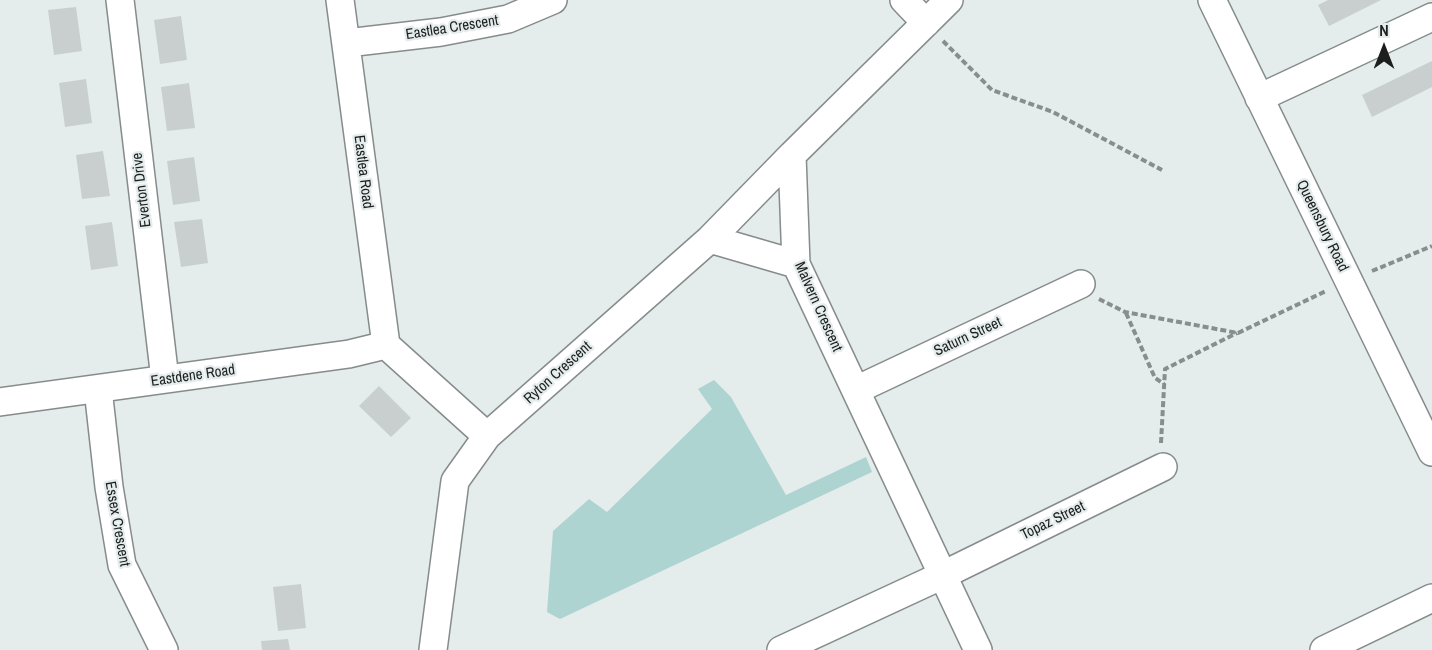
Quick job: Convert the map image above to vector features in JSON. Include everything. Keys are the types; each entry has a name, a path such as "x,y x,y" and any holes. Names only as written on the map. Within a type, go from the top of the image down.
{"street":[{"name":"Everton Drive","path":"120,0 165,379"},
{"name":"Eastlea Road","path":"340,0 386,345"},
{"path":"903,0 926,23"},
{"path":"792,155 949,0"},
{"name":"Queensbury Road","path":"1212,0 1432,452"},
{"name":"Eastlea Crescent","path":"346,43 441,32 508,19 549,1"},
{"path":"1259,98 1432,16"},
{"name":"Ryton Crescent","path":"433,650 455,481 487,436 710,239 792,155"},
{"name":"Malvern Crescent","path":"792,155 796,264 978,650"},
{"path":"710,239 796,264"},
{"name":"Saturn Street","path":"856,390 1078,286"},
{"name":"Eastdene Road","path":"0,402 349,354 386,345"},
{"path":"386,345 487,436"},
{"name":"Essex Crescent","path":"98,389 109,487 122,566 164,650"},
{"name":"Topaz Street","path":"943,575 1161,467"},
{"path":"782,650 943,575"},
{"path":"1323,650 1432,598"}],"path":[{"path":"926,23 992,90 1053,112 1162,170"},
{"path":"1161,467 1165,369 1349,280 1432,246"},
{"path":"1078,286 1125,312 1238,333"},
{"path":"1125,312 1155,378 1164,384"}],"shaded area":[{"path":"714,380 731,397 786,495 866,457 872,472 560,619 547,612 553,531 589,499 607,512 712,409 698,389"}],"building":[{"path":"1328,0 1381,0 1329,26 1318,5"},
{"path":"76,7 82,51 54,55 48,10"},
{"path":"181,16 187,60 160,64 154,20"},
{"path":"1432,61 1432,87 1372,117 1362,95"},
{"path":"86,79 92,123 65,127 59,83"},
{"path":"189,83 195,128 167,131 161,87"},
{"path":"103,151 110,196 82,199 76,155"},
{"path":"194,157 200,201 173,205 167,161"},
{"path":"202,219 208,263 181,267 174,222"},
{"path":"112,222 118,266 91,270 85,226"},
{"path":"379,386 411,418 391,437 359,406"},
{"path":"301,584 306,628 278,631 273,587"},
{"path":"288,639 290,650 262,650 261,641"}]}
